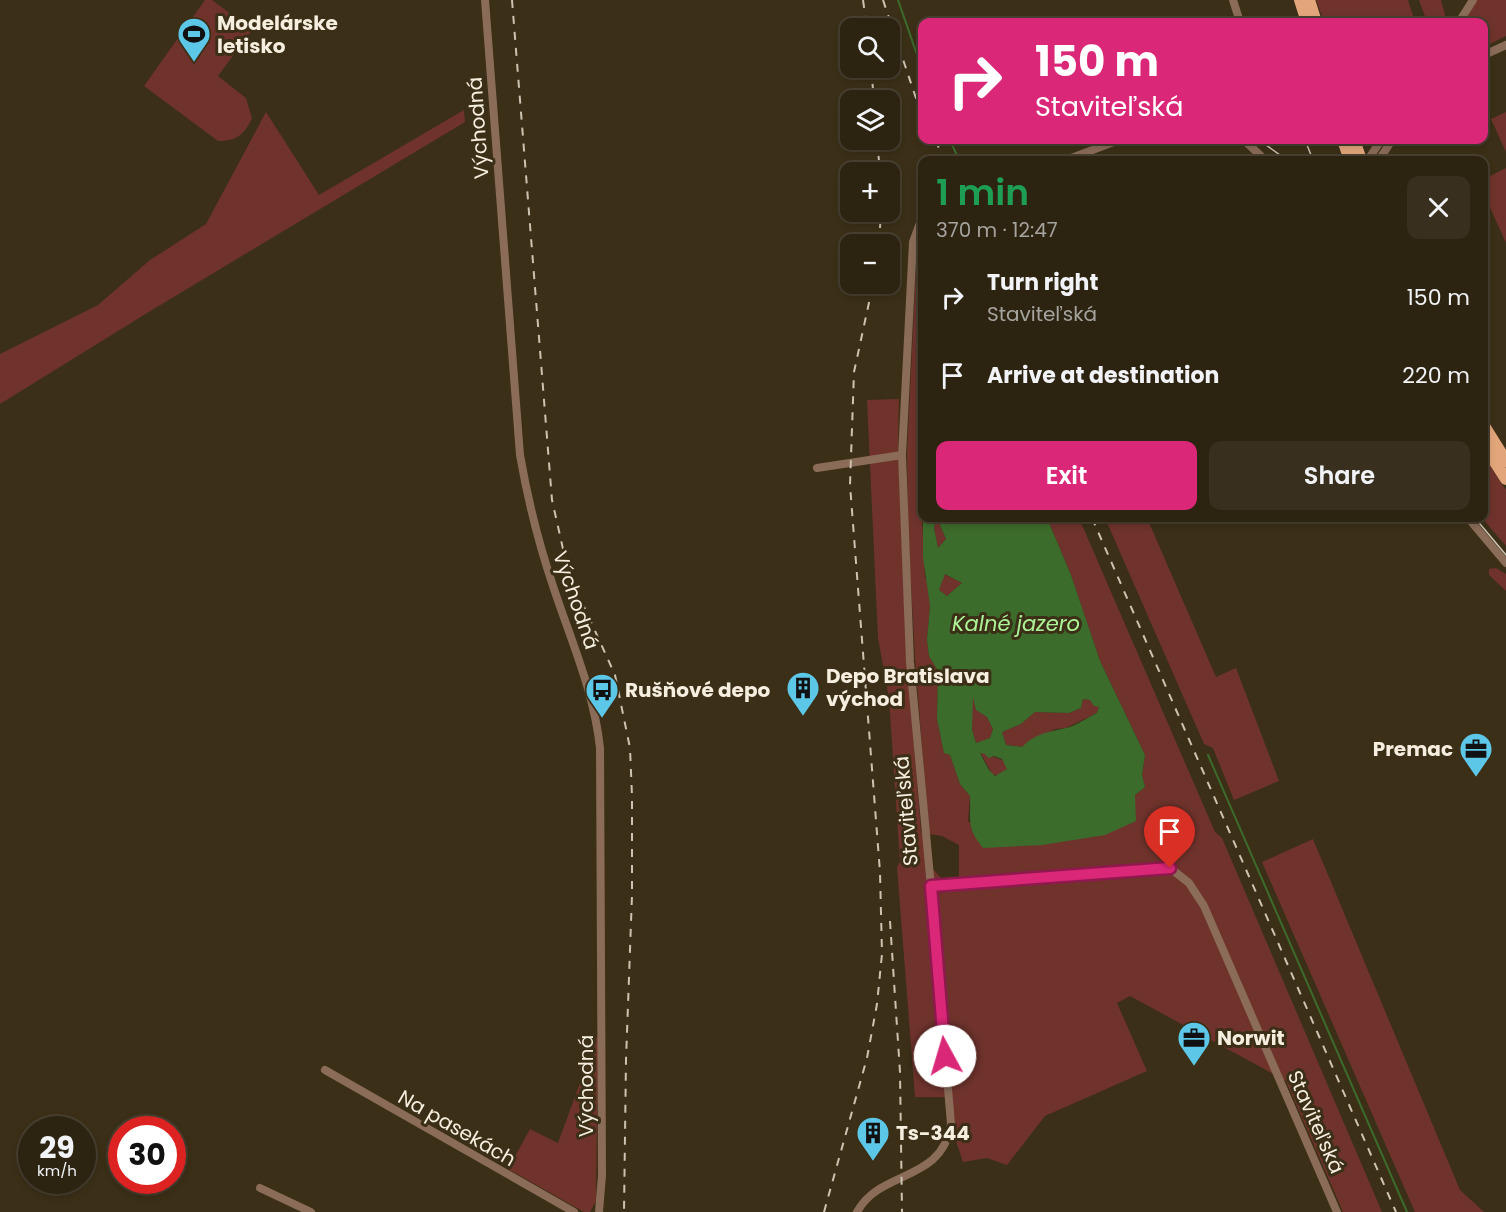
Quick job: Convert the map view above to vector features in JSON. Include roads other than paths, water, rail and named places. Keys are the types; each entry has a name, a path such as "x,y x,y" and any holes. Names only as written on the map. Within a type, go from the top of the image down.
{"main road":[{"path":"1299,0 1306,18"},
{"path":"1308,0 1315,18"},
{"path":"1488,432 1506,461"},
{"path":"1488,451 1506,479"}],"street":[{"name":"Východná","path":"485,0 520,455 530,509 544,562 588,683 600,748 602,1175 599,1212"},
{"path":"1233,0 1239,18"},
{"path":"1462,18 1473,0"},
{"path":"1488,53 1506,45"},
{"path":"1077,156 1108,144"},
{"path":"1248,144 1261,156"},
{"name":"Staviteľská","path":"918,228 913,242 902,455 910,662 931,886 1170,868 1189,883 1204,906 1337,1212"},
{"path":"817,468 902,455"},
{"path":"1471,522 1506,563"},
{"path":"857,1212 862,1203 879,1189 915,1173 935,1158 949,1138 951,1124 931,886"},
{"name":"Na pasekách","path":"324,1070 501,1173 574,1212"},
{"path":"260,1188 311,1212"}],"water":[{"name":"Kalné jazero","path":"923,522 935,522 934,528 938,548 946,539 941,522 1049,522 1071,575 1100,661 1145,755 1142,775 1145,787 1135,795 1136,821 1105,835 1042,845 983,848 972,829 970,796 960,784 950,755 944,753 937,719 938,671 929,656 927,640 930,606 923,557","holes":["945,574 962,583 947,596 939,590","973,697 976,710 987,717 993,729 990,738 976,743 972,730","1083,699 1090,700 1094,706 1099,707 1097,713 1070,727 1037,736 1022,747 1006,745 1002,732 1021,724 1035,712 1069,713 1081,708","980,753 985,754 988,758 994,756 1002,759 1007,769 995,776"]}],"waterway":[{"path":"898,0 918,58"},
{"path":"952,144 957,156"},
{"path":"1208,755 1407,1212"}],"tram line":[{"path":"1265,144 1281,156"},
{"path":"1307,144 1311,156"},
{"path":"1478,522 1506,555"}],"railway":[{"path":"512,0 552,500 568,571 615,675 630,748 632,895 626,1060 624,1212"},
{"path":"863,0 866,18"},
{"path":"883,0 918,104"},
{"path":"872,78 873,90"},
{"path":"937,144 942,156"},
{"path":"878,150 879,162"},
{"path":"880,222 880,234"},
{"path":"824,1212 867,1058 877,1004 882,954 880,872 850,485 854,372 871,294"},
{"path":"1094,522 1396,1212"},
{"path":"890,921 900,1072 902,1212"}],"place":[{"name":"Modelárske letisko","path":"194,63"},
{"name":"Depo Bratislava východ","path":"803,717"},
{"name":"Rušňové depo","path":"602,719"},
{"name":"Premac","path":"1476,778"},
{"name":"Norwit","path":"1194,1067"},
{"name":"Ts-344","path":"873,1162"}]}
